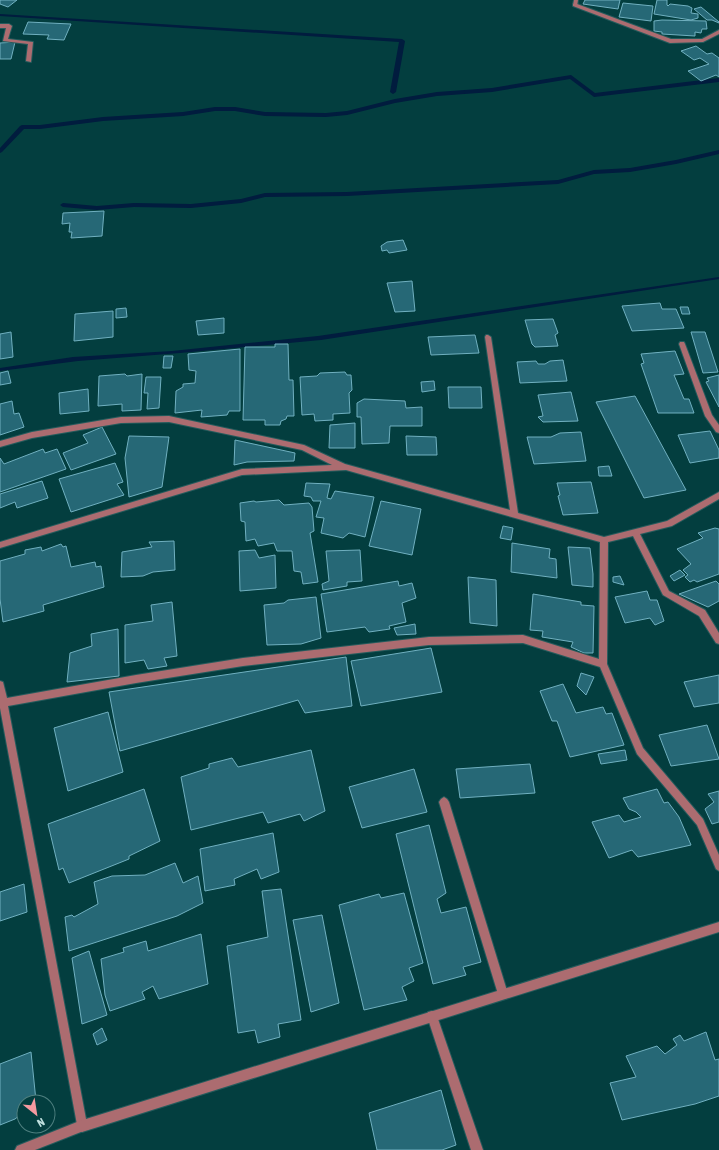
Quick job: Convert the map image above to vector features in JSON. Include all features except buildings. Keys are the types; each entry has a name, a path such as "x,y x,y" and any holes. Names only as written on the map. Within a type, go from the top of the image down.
{"street":[{"path":"576,3 670,41 702,40 719,32"},
{"path":"0,26 9,26 5,40 31,43 29,60"},
{"path":"488,337 515,516"},
{"path":"682,344 709,416 719,430"},
{"path":"0,444 32,435 120,420 169,419 304,448 346,468 604,540 669,524 719,495"},
{"path":"0,546 242,472 346,468"},
{"path":"635,533 666,593 702,613 719,640"},
{"path":"604,540 603,664 640,751 700,822 719,866"},
{"path":"4,703 136,679 243,662 429,641 523,639 603,664"},
{"path":"0,685 82,1126"},
{"path":"444,802 503,994"},
{"path":"21,1150 82,1126 719,927"},
{"path":"432,1016 478,1150"}],"water":[{"path":"719,277 719,279 321,340 78,361 0,371 0,368 73,357 172,351 318,336"}],"waterway":[{"path":"0,15 402,41 393,92"},
{"path":"0,151 22,127 40,127 103,119 183,114 215,109 235,109 265,114 326,115 347,113 395,101 437,94 492,90 571,77 594,95 719,80"},
{"path":"63,205 97,208 134,205 191,206 241,201 265,195 347,194 558,182 594,172 630,170 676,162 719,152"}]}
